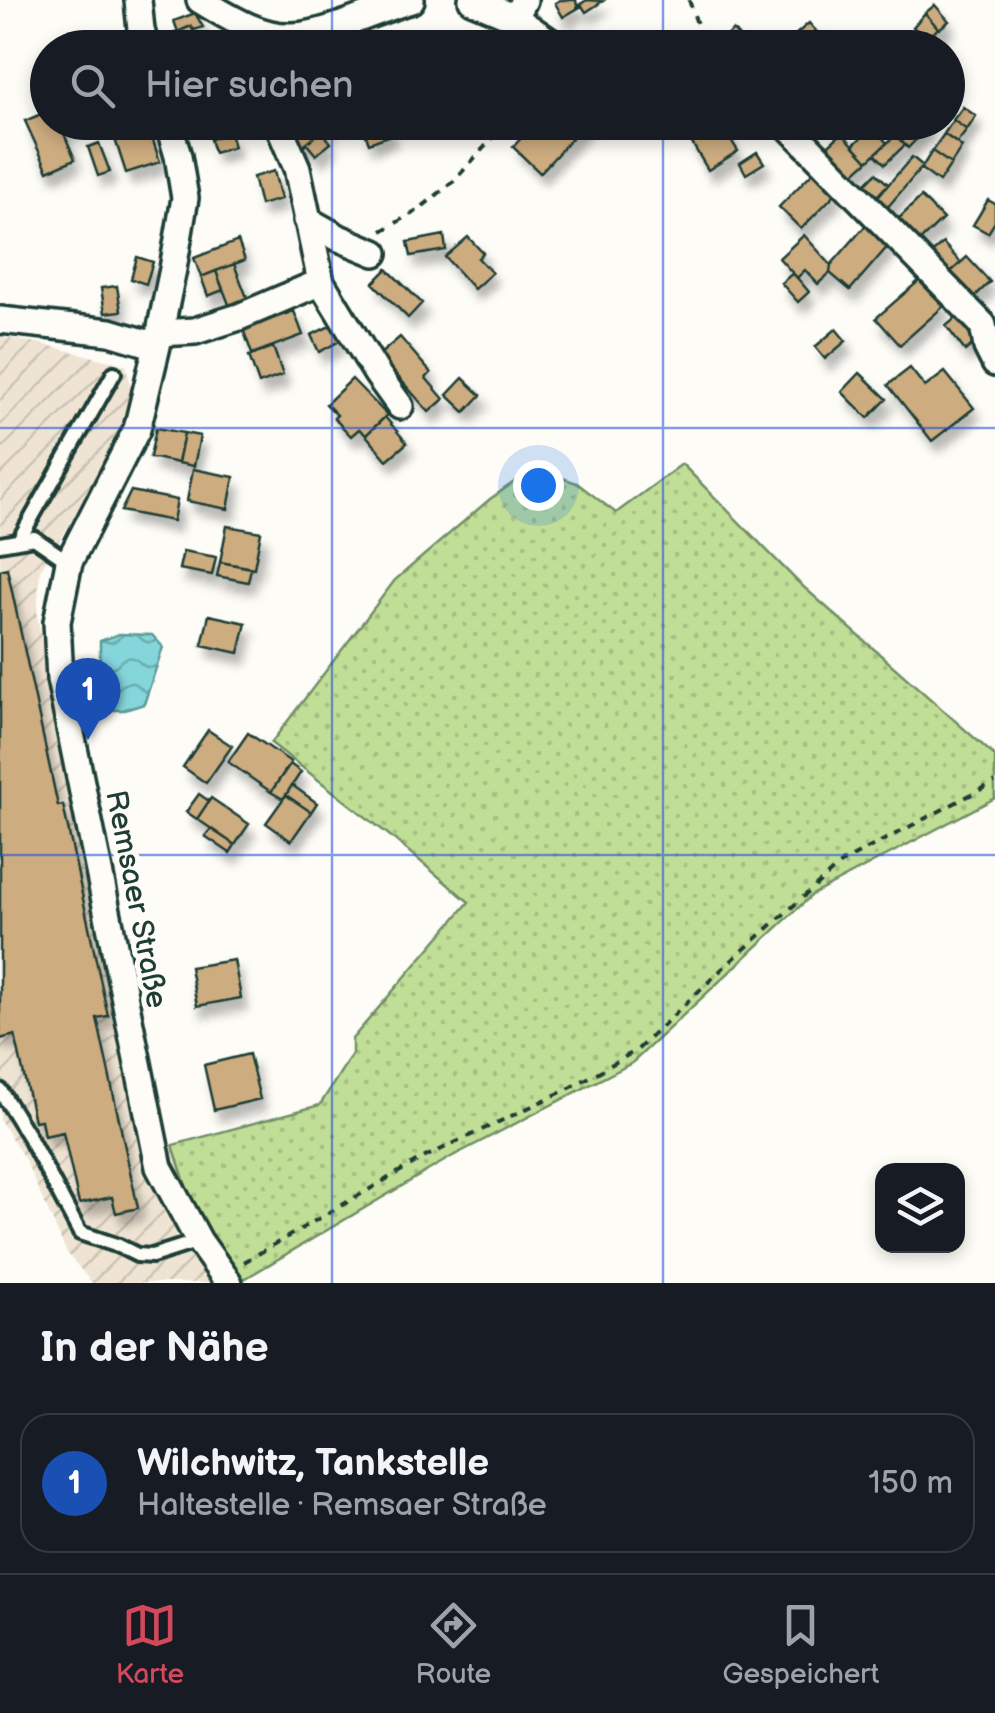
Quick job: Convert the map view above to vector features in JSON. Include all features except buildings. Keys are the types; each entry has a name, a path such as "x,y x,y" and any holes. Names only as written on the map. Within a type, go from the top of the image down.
{"street":[{"path":"138,0 143,30"},
{"path":"200,0 239,30"},
{"path":"321,30 411,0"},
{"path":"472,0 519,9 541,30"},
{"name":"Remsaer Straße","path":"173,140 185,198 159,340 136,429 69,562 57,622 60,680 158,1167 199,1241 226,1279"},
{"path":"285,140 297,168 320,282 400,406"},
{"path":"803,140 989,318 987,347 995,363"},
{"path":"306,220 366,248"},
{"path":"0,320 159,340 239,317 320,282"}],"lane":[{"path":"19,540 114,373"},
{"path":"0,544 34,538 69,562"},
{"path":"0,1090 80,1233 136,1255 152,1256 199,1241"}],"path":[{"path":"690,0 700,30"},
{"path":"366,248 454,181 492,140"},
{"path":"226,1279 276,1242 423,1158 572,1087 636,1050 844,861 995,782"}],"shaded area":[{"path":"0,337 126,365 135,407 40,570 37,615 144,1149 173,1145 187,1189 237,1283 92,1283 67,1253 25,1160 0,1120"}],"green space":[{"path":"682,464 798,582 995,756 995,798 812,895 632,1063 451,1157 237,1283 187,1189 173,1145 320,1105 352,1054 352,1039 469,902 271,743 395,580 523,476 560,477 577,483 616,513"}],"water":[{"path":"119,634 152,635 163,647 144,704 108,710 100,669 100,641"}],"place":[{"name":"Wilchwitz, Tankstelle","path":"88,740"}]}
